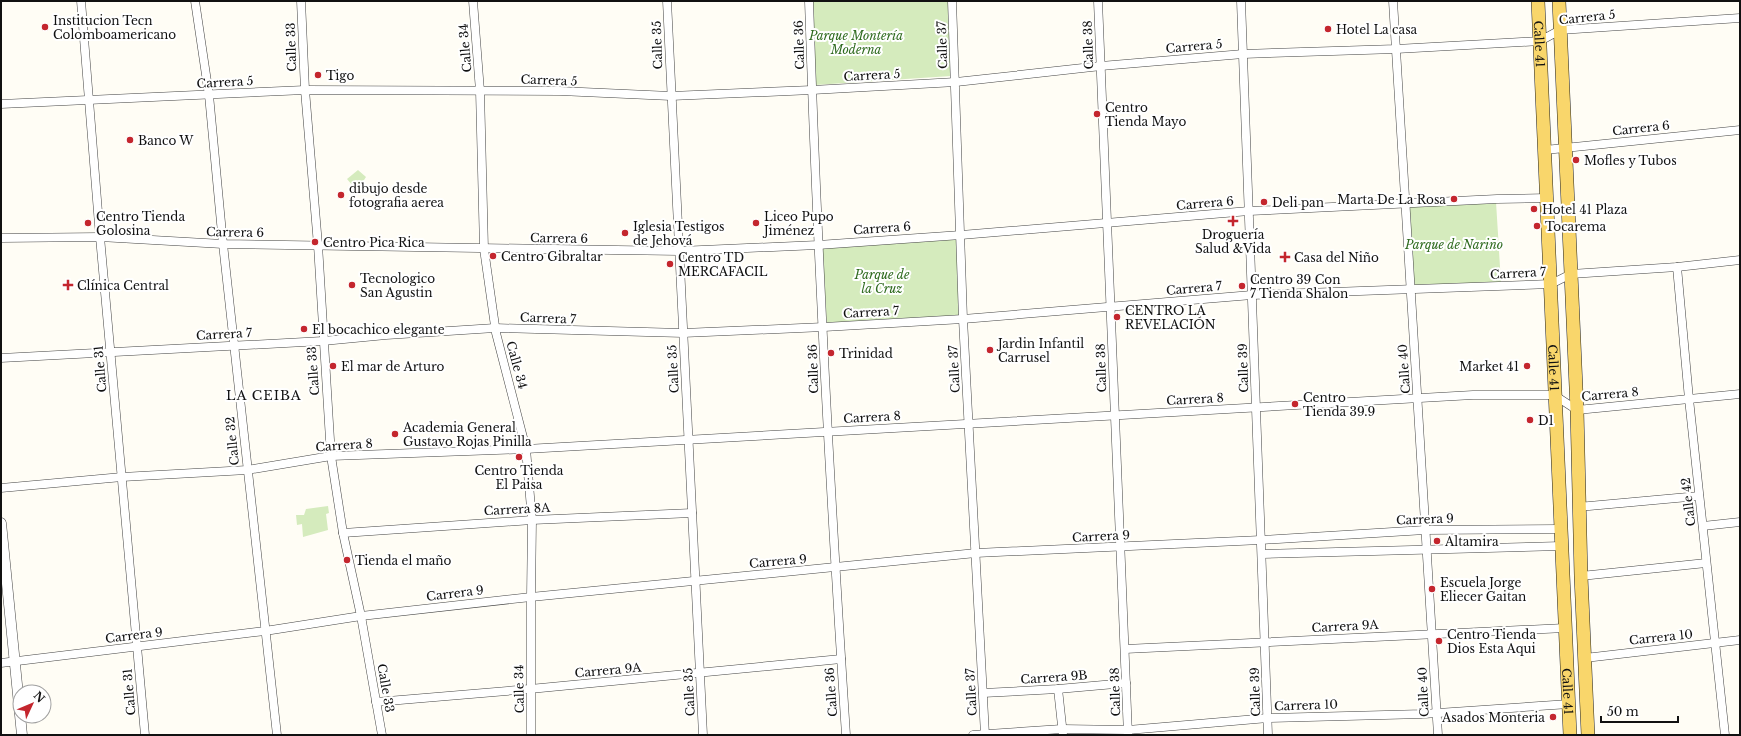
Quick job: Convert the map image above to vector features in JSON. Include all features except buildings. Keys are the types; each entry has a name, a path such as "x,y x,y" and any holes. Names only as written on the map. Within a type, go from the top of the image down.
{"main road":[{"name":"Calle 41","path":"1538,1 1570,735"},
{"name":"Calle 41","path":"1559,1 1564,147 1577,410 1578,507 1588,735"}],"street":[{"name":"Calle 31","path":"81,1 100,237 145,735"},
{"name":"Calle 32","path":"195,1 209,95 247,470 277,735"},
{"name":"Calle 33","path":"301,1 305,90 318,245 331,456 343,533 361,616 382,735"},
{"name":"Calle 34","path":"473,1 480,90 484,249 495,328 526,449 532,520 530,597 530,690 532,735"},
{"name":"Calle 35","path":"667,1 703,735"},
{"name":"Calle 36","path":"809,1 818,245 824,327 827,432 846,735"},
{"name":"Calle 37","path":"952,1 963,319 985,734"},
{"name":"Calle 38","path":"1098,1 1128,732"},
{"name":"Calle 39","path":"1241,1 1268,735"},
{"name":"Calle 40","path":"1393,1 1438,735"},
{"name":"Carrera 5","path":"1,104 305,90 560,91 671,96 812,90 956,82 1101,66 1243,54 1396,49 1540,41 1560,30 1740,18"},
{"name":"Carrera 6","path":"1545,150 1740,130"},
{"name":"Carrera 6","path":"1,238 100,237 223,244 679,251 818,245 961,235 1249,211 1547,198"},
{"name":"Carrera 7","path":"1,358 110,351 324,341 386,335 495,328 683,333 824,327 1111,308 1252,295 1551,284 1571,274 1677,267 1740,260"},
{"name":"Calle 42","path":"1677,267 1689,399 1725,735"},
{"name":"Carrera 8","path":"1,488 122,477 247,470 331,456 526,449 1473,395 1554,395 1577,410 1740,394"},
{"path":"1578,507 1699,496"},
{"name":"Carrera 8A","path":"343,533 532,520 692,513"},
{"path":"1703,526 1740,522"},
{"path":"1,523 22,735"},
{"name":"Carrera 9","path":"1,663 265,631 361,616 695,580 835,568 976,553 1261,540 1425,530 1560,529"},
{"path":"1262,554 1561,546"},
{"path":"1581,576 1706,563"},
{"name":"Carrera 9A","path":"1125,649 1565,628"},
{"name":"Carrera 10","path":"1585,658 1740,640"},
{"name":"Carrera 9A","path":"376,702 530,690 841,659"},
{"name":"Carrera 9B","path":"983,694 1126,683"},
{"path":"1058,689 1062,732"},
{"name":"Carrera 10","path":"973,735 1062,732 1128,732 1268,718 1436,712 1568,704"}],"green space":[{"name":"Parque Montería Moderna","path":"813,1 948,1 951,76 815,85"},
{"name":"dibujo desde fotografia aerea","path":"358,170 366,177 362,183 353,186 347,179"},
{"name":"Parque de Nariño","path":"1496,202 1501,283 1414,285 1408,205"},
{"name":"Parque de la Cruz","path":"957,237 961,316 827,324 822,244"},
{"path":"328,506 329,513 326,514 328,530 303,537 302,524 297,525 296,515 304,515 306,509"}],"place":[{"name":"Institucion Tecn Colomboamericano","path":"45,27"},
{"name":"Hotel La casa","path":"1328,29"},
{"name":"Tigo","path":"318,75"},
{"name":"Centro Tienda Mayo","path":"1097,114"},
{"name":"Banco W","path":"130,140"},
{"name":"Mofles y Tubos","path":"1576,160"},
{"name":"dibujo desde fotografia aerea","path":"341,195"},
{"name":"Marta De La Rosa","path":"1454,199"},
{"name":"Deli pan","path":"1264,202"},
{"name":"Hotel 41 Plaza","path":"1534,209"},
{"name":"Droguería Salud &Vida","path":"1233,221"},
{"name":"Centro Tienda Golosina","path":"88,223"},
{"name":"Liceo Pupo Jiménez","path":"756,223"},
{"name":"Tocarema","path":"1537,226"},
{"name":"Iglesia Testigos de Jehová","path":"625,233"},
{"name":"Centro Pica Rica","path":"315,242"},
{"name":"Centro Gibraltar","path":"493,256"},
{"name":"Casa del Niño","path":"1285,257"},
{"name":"Centro TD MERCAFACIL","path":"670,264"},
{"name":"Clínica Central","path":"68,285"},
{"name":"Tecnologico San Agustin","path":"352,285"},
{"name":"Centro 39 Con 7 Tienda Shalon","path":"1242,286"},
{"name":"CENTRO LA REVELACIÓN","path":"1117,317"},
{"name":"El bocachico elegante","path":"304,329"},
{"name":"Jardin Infantil Carrusel","path":"990,350"},
{"name":"Trinidad","path":"831,353"},
{"name":"El mar de Arturo","path":"333,366"},
{"name":"Market 41","path":"1527,366"},
{"name":"Centro Tienda 39.9","path":"1295,404"},
{"name":"D1","path":"1530,420"},
{"name":"Academia General Gustavo Rojas Pinilla","path":"395,434"},
{"name":"Centro Tienda El Paisa","path":"519,457"},
{"name":"Altamira","path":"1437,541"},
{"name":"Tienda el maño","path":"347,560"},
{"name":"Escuela Jorge Eliecer Gaitan","path":"1432,589"},
{"name":"Centro Tienda Dios Esta Aqui","path":"1439,641"},
{"name":"Asados Monteria","path":"1553,717"}],"district":[{"name":"LA CEIBA","path":"264,395"}]}
